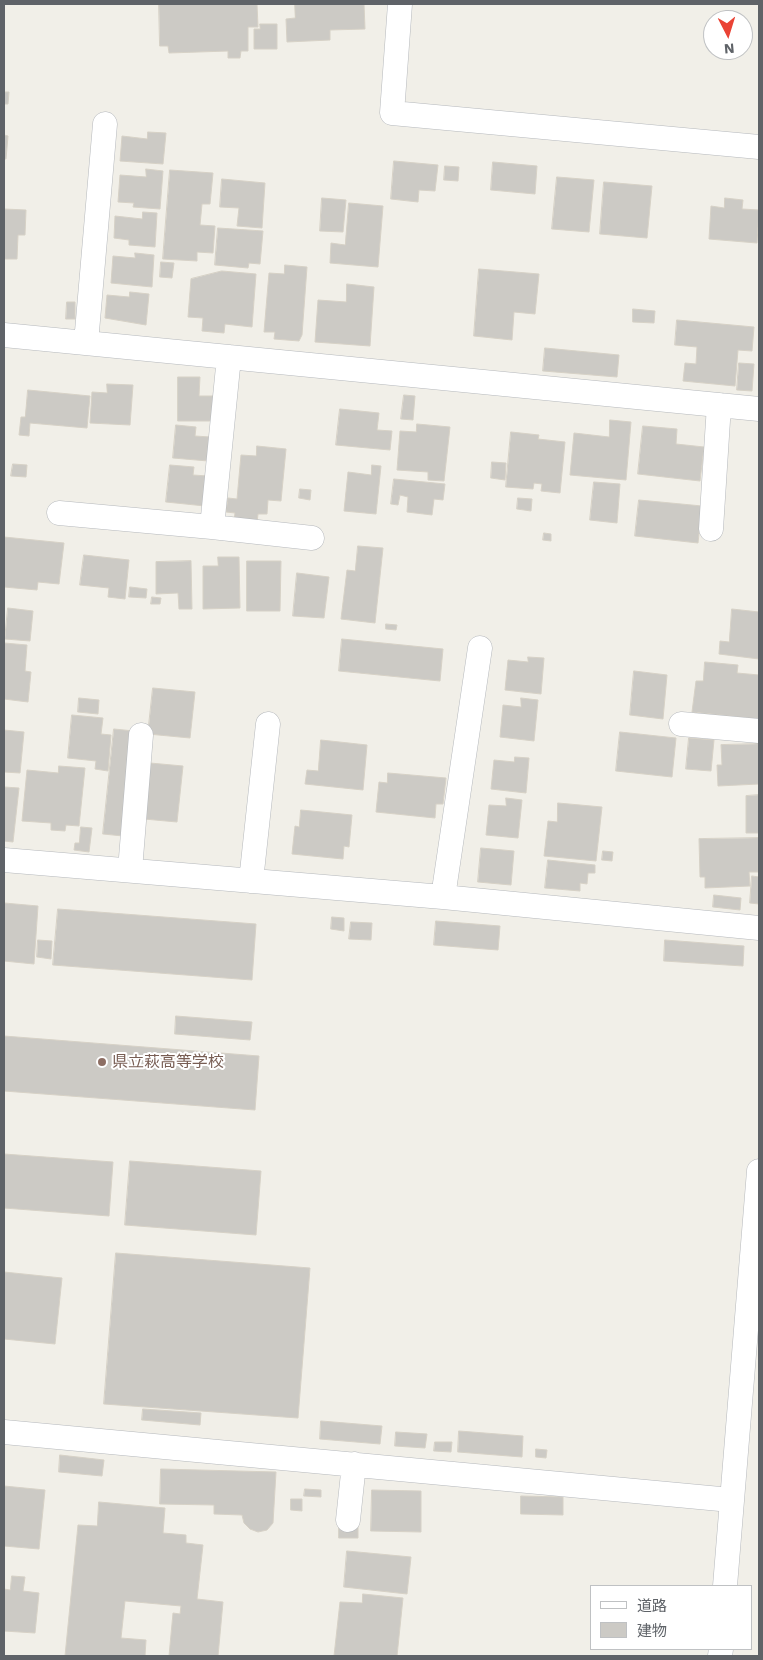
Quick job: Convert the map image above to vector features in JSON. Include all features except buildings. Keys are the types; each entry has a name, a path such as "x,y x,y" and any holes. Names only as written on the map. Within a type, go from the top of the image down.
{"street":[{"path":"400,4 392,112 759,147"},
{"path":"86,343 105,124"},
{"path":"4,335 759,409"},
{"path":"212,526 229,357"},
{"path":"711,529 719,405"},
{"path":"59,513 212,526 312,538"},
{"path":"443,897 480,648"},
{"path":"250,881 268,724"},
{"path":"681,724 759,731"},
{"path":"130,870 141,735"},
{"path":"4,860 443,897 759,928"},
{"path":"725,1585 759,1171"},
{"path":"4,1432 731,1500"},
{"path":"348,1520 354,1464"}],"place":[{"name":"県立萩高等学校","path":"102,1062"}]}
